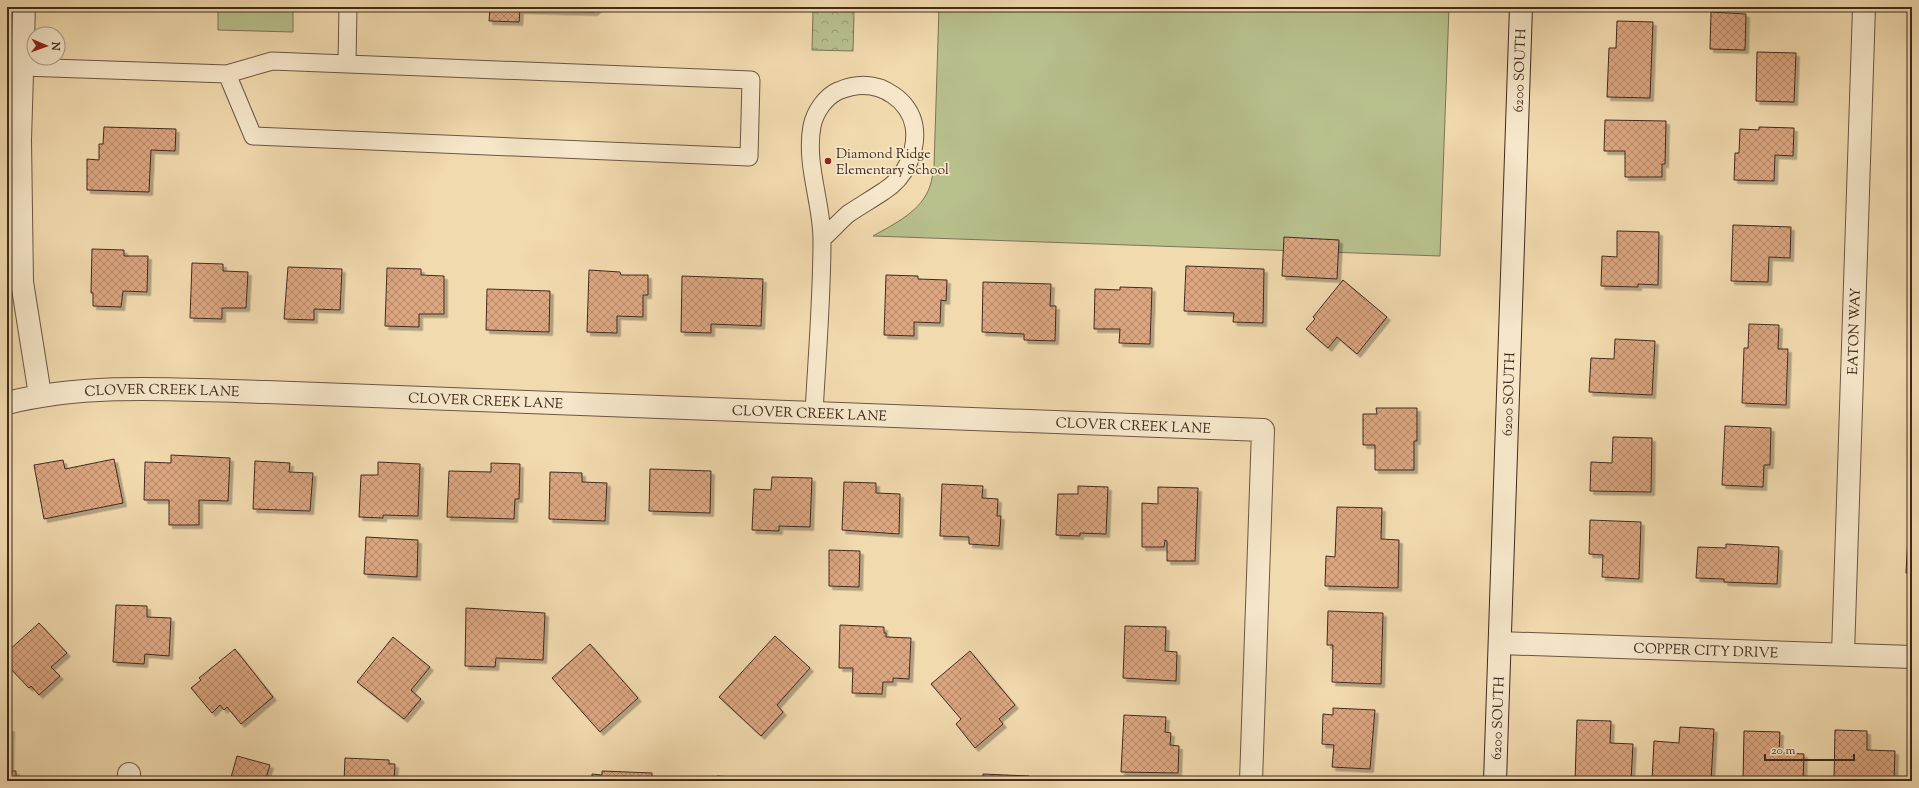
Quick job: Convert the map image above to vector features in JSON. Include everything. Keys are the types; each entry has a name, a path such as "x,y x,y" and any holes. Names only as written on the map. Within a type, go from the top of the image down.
{"street":[{"path":"24,7 22,67 14,140 22,282 40,395"},
{"name":"6200 SOUTH","path":"1495,781 1521,7"},
{"name":"EATON WAY","path":"1844,654 1864,7"},
{"name":"CLOVER CREEK LANE","path":"7,403 40,395 116,388 267,392 1264,430 1251,781"},
{"name":"COPPER CITY DRIVE","path":"1500,643 1912,657"}],"lane":[{"path":"347,63 348,7"},
{"path":"22,67 227,74 272,61 751,80 749,157 252,136 227,74"},
{"path":"814,413 822,239 817,196 811,171 812,125 824,102 834,93 846,88 866,85 886,90 897,98 906,108 913,120 915,147 910,160 903,172 886,190 847,215 822,239"}],"green space":[{"path":"218,7 293,7 293,32 218,30"},
{"path":"939,7 1449,7 1440,256 873,236 914,210 921,203 931,184 934,167"},
{"path":"813,11 854,12 853,51 812,50"}],"building":[{"path":"490,7 600,7 594,12 520,10 519,22 489,21"},
{"path":"1711,12 1746,14 1745,50 1710,49"},
{"path":"1617,21 1653,22 1650,98 1607,97 1609,48 1616,48"},
{"path":"1757,52 1796,53 1794,102 1756,101"},
{"path":"1605,120 1666,121 1665,164 1662,164 1662,177 1625,177 1625,151 1604,151"},
{"path":"104,127 176,129 175,151 151,150 149,192 87,190 87,159 99,160 99,144 103,144"},
{"path":"1759,127 1794,128 1793,156 1775,155 1774,181 1734,180 1735,153 1739,153 1740,129 1759,130"},
{"path":"1733,225 1791,227 1790,258 1769,257 1768,282 1731,281"},
{"path":"1617,231 1659,232 1658,285 1638,284 1638,287 1601,286 1602,256 1617,257"},
{"path":"1284,237 1339,240 1337,279 1282,276"},
{"path":"92,249 124,250 124,256 148,256 147,292 123,291 121,307 93,306 93,293 91,293"},
{"path":"192,263 223,264 223,271 248,272 246,308 222,308 222,319 190,318"},
{"path":"1186,266 1264,269 1263,323 1233,322 1234,313 1184,311"},
{"path":"288,267 342,269 340,310 314,309 314,320 284,319"},
{"path":"387,268 421,269 421,275 444,276 444,314 419,314 419,327 385,326"},
{"path":"589,270 620,272 621,275 648,275 648,295 643,295 643,317 617,316 617,333 587,332"},
{"path":"886,275 918,276 918,279 947,280 946,301 941,300 940,323 914,322 914,336 884,335"},
{"path":"682,276 763,279 761,326 711,324 711,333 681,332"},
{"path":"1343,280 1387,317 1357,354 1337,337 1328,348 1306,329 1315,319 1313,317"},
{"path":"983,282 1051,284 1050,306 1056,306 1055,341 1024,340 1024,334 982,332"},
{"path":"1120,287 1152,288 1150,344 1119,343 1120,329 1094,329 1095,289 1120,290"},
{"path":"487,289 550,291 549,332 486,330"},
{"path":"1749,324 1779,325 1778,349 1788,349 1786,405 1742,403 1744,348 1748,348"},
{"path":"1615,339 1655,341 1652,395 1589,392 1591,358 1614,359"},
{"path":"1376,408 1417,408 1417,441 1414,441 1414,470 1375,470 1375,445 1363,445 1363,414 1377,414"},
{"path":"1725,426 1771,428 1770,465 1764,465 1763,487 1722,485"},
{"path":"1613,437 1652,438 1651,492 1590,491 1591,462 1612,463"},
{"path":"171,455 230,458 228,501 199,500 199,525 169,525 169,500 144,500 145,462 171,463"},
{"path":"114,459 123,503 44,519 34,465 63,460 65,469"},
{"path":"255,461 290,463 289,472 313,473 310,511 253,509"},
{"path":"378,462 420,464 418,516 383,515 383,518 359,517 361,475 378,475"},
{"path":"491,463 520,464 519,499 515,499 514,519 447,517 449,471 491,472"},
{"path":"650,469 711,471 710,513 649,511"},
{"path":"550,472 582,473 582,482 607,483 605,521 549,519"},
{"path":"772,477 812,478 810,527 779,526 779,531 752,530 754,489 771,490"},
{"path":"844,482 876,483 876,493 900,494 899,534 842,530"},
{"path":"942,484 983,486 982,498 998,499 997,516 1001,516 999,546 969,544 969,537 940,536"},
{"path":"1078,486 1108,487 1106,534 1080,533 1080,536 1056,535 1058,494 1078,494"},
{"path":"1158,487 1198,488 1195,561 1167,561 1167,541 1165,540 1164,547 1142,547 1142,503 1158,504"},
{"path":"1337,507 1382,508 1381,539 1399,540 1398,588 1325,586 1326,556 1335,557"},
{"path":"1590,520 1641,522 1639,579 1602,577 1603,555 1589,554"},
{"path":"1908,536 1912,536 1912,573 1906,573"},
{"path":"366,537 418,540 417,577 364,574"},
{"path":"1726,544 1779,547 1777,584 1724,582 1724,579 1696,578 1698,547 1726,548"},
{"path":"829,550 860,551 859,587 829,586"},
{"path":"116,605 147,606 147,617 171,618 169,656 145,654 144,664 113,662"},
{"path":"466,608 545,613 543,660 496,658 495,667 465,666"},
{"path":"1328,611 1383,613 1381,684 1332,682 1333,645 1327,645"},
{"path":"39,623 67,653 51,667 60,676 39,695 31,686 29,688 7,665 7,652"},
{"path":"840,625 884,627 886,637 911,638 909,679 893,678 893,682 883,682 882,694 852,693 853,668 839,668"},
{"path":"1125,626 1166,627 1165,651 1177,652 1176,681 1123,678"},
{"path":"775,636 810,668 777,705 783,712 761,736 719,697"},
{"path":"393,637 430,667 411,690 421,699 404,719 357,682"},
{"path":"590,644 638,698 600,732 552,678"},
{"path":"235,649 273,697 241,724 227,707 224,710 220,705 212,713 191,688 201,680 199,678"},
{"path":"970,651 1015,705 999,719 1003,724 975,748 956,724 961,719 931,684"},
{"path":"1333,708 1375,710 1370,769 1332,767 1334,745 1322,744 1323,714 1333,715"},
{"path":"1124,715 1166,717 1165,732 1171,733 1170,745 1179,746 1178,773 1121,772"},
{"path":"1577,720 1611,721 1610,743 1633,744 1631,781 1575,781"},
{"path":"1680,727 1714,729 1711,781 1652,781 1654,741 1679,743"},
{"path":"7,728 11,728 10,771 16,771 16,781 7,781"},
{"path":"1835,730 1867,731 1867,750 1895,751 1894,781 1834,781"},
{"path":"1744,731 1780,732 1779,753 1804,754 1803,781 1743,781"},
{"path":"237,756 270,765 265,781 230,781"},
{"path":"345,758 389,760 389,764 395,764 394,781 344,781"},
{"path":"602,771 652,773 652,781 592,781 592,774 602,775"},
{"path":"983,774 1029,776 1029,781 983,781"},
{"path":"717,776 765,779 771,781 717,781"}],"place":[{"name":"Diamond Ridge Elementary School","path":"828,161"}]}
